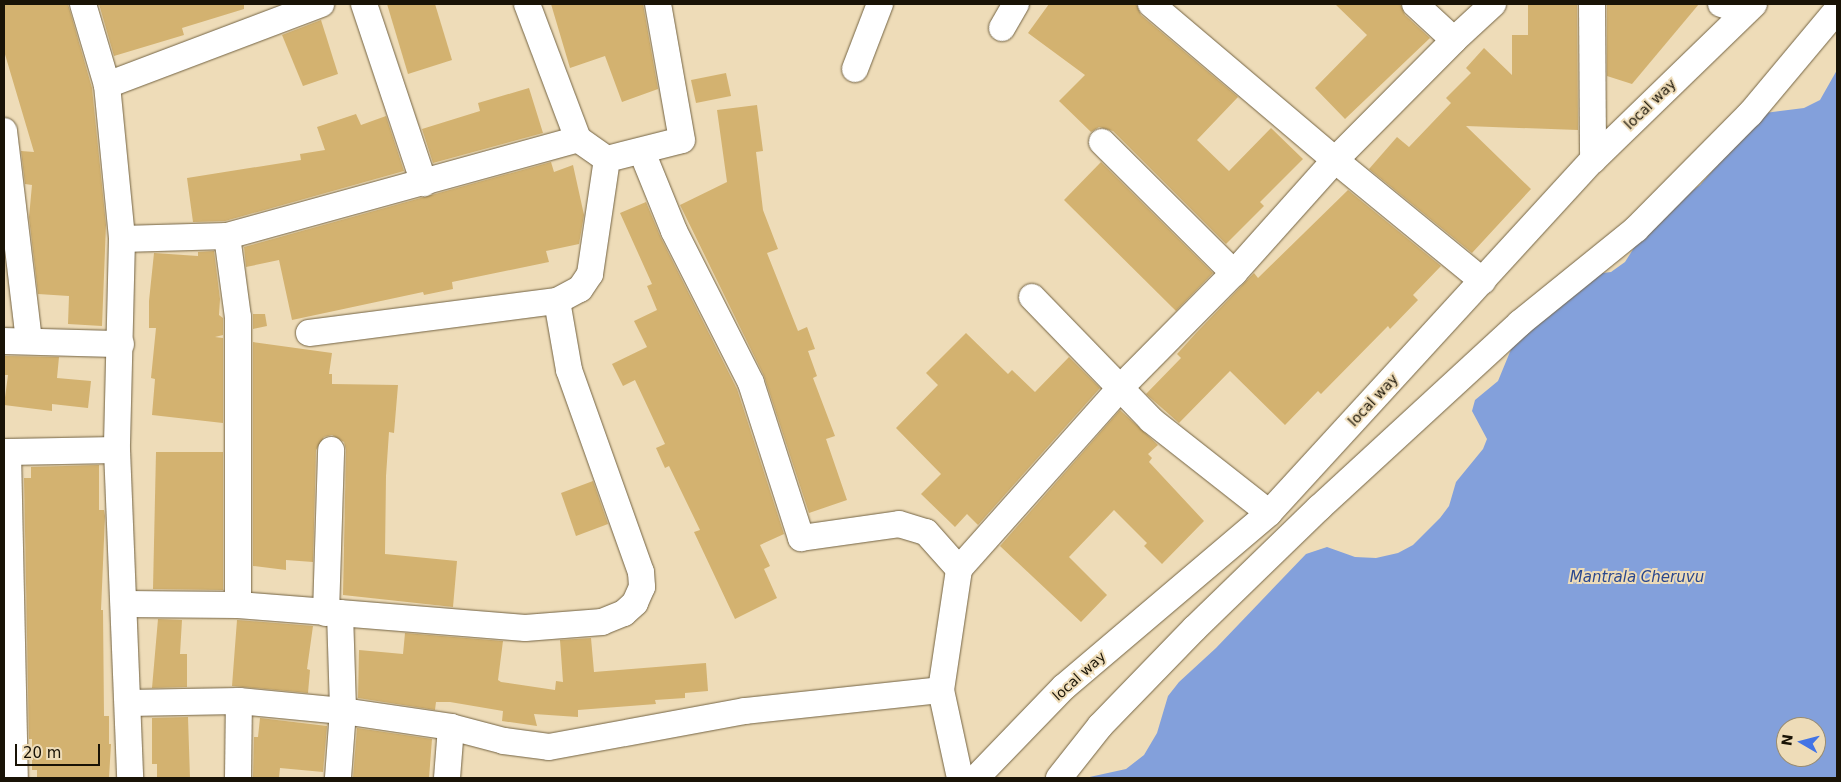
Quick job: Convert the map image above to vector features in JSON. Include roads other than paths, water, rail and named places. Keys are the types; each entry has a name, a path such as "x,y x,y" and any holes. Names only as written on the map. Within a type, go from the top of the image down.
{"street":[{"path":"82,4 107,84 122,239 117,450 125,604 130,778"},
{"path":"107,84 321,4"},
{"path":"364,4 424,183"},
{"path":"527,4 578,139 607,159 642,152 682,140 658,4"},
{"path":"854,69 880,4"},
{"path":"1002,28 1016,4"},
{"path":"1151,4 1334,160 1483,281"},
{"path":"1415,4 1454,40"},
{"path":"960,778 941,690 958,568 1120,388 1234,273 1334,160 1454,40 1493,4"},
{"path":"1592,4 1592,160"},
{"path":"1721,4 1750,8"},
{"name":"local way","path":"976,778 1064,687 1269,513 1592,160 1750,8"},
{"path":"1059,778 1100,726 1195,628 1319,508 1520,322 1636,230 1750,114 1837,10"},
{"path":"4,133 29,341"},
{"path":"122,239 227,236 578,139"},
{"path":"1102,142 1234,273"},
{"path":"642,152 674,231 751,383 801,538 899,524 926,532 958,568"},
{"path":"309,333 557,301 580,289 592,268 607,159"},
{"path":"227,236 238,316 238,605"},
{"path":"1032,297 1151,420 1269,513"},
{"path":"125,604 238,605 525,628 612,621 635,603 642,587 641,572 569,370 557,301"},
{"path":"4,341 121,344"},
{"path":"15,778 6,452 117,450"},
{"path":"331,450 333,613 343,711 338,778"},
{"path":"128,703 240,701 343,711 451,728 504,741 549,747 745,711 941,690"},
{"path":"238,778 240,701"},
{"path":"447,778 451,728"}],"water":[{"name":"Mantrala Cheruvu","path":"1837,70 1837,778 1085,778 1126,769 1144,755 1157,733 1168,696 1179,682 1216,648 1306,554 1327,547 1355,557 1376,558 1398,553 1413,545 1440,518 1449,506 1456,482 1483,449 1487,439 1472,411 1475,400 1498,381 1512,347 1595,274 1611,272 1625,262 1651,221 1700,185 1765,113 1804,108 1820,100"}]}
